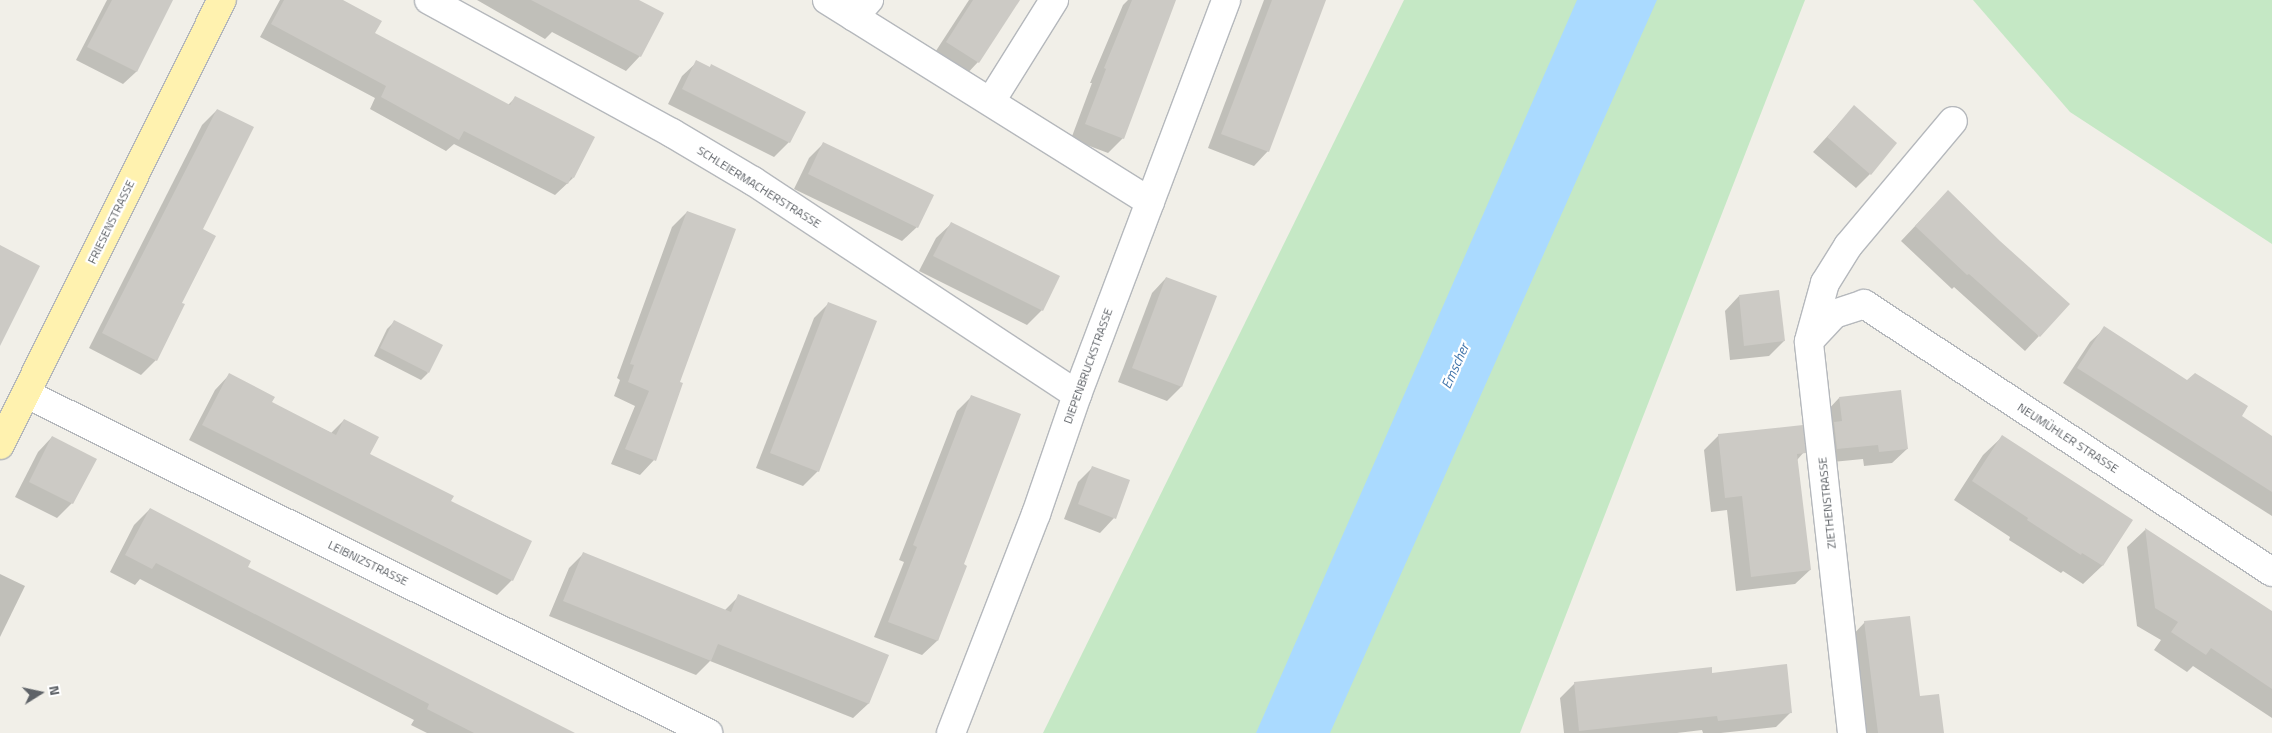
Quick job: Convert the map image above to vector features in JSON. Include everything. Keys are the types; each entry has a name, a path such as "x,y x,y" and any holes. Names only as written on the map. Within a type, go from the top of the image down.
{"main road":[{"name":"FRIESENSTRASSE","path":"0,445 222,0"}],"street":[{"name":"SCHLEIERMACHERSTRASSE","path":"429,0 672,133 753,180 1077,395"},
{"path":"827,0 862,8 991,101 1150,202"},
{"path":"991,101 1054,0"},
{"name":"DIEPENBRUCKSTRASSE","path":"951,733 1036,514 1077,395 1226,0"},
{"path":"1809,341 1825,283 1848,246 1953,121"},
{"name":"NEUMÜHLER STRASSE","path":"1809,341 1834,314 1864,304 2272,572"},
{"name":"ZIETHENSTRASSE","path":"1809,341 1852,733"},
{"name":"LEIBNIZSTRASSE","path":"27,394 708,733"}],"green space":[{"path":"1404,0 1805,0 1520,733 1043,733"},
{"path":"1973,0 2272,0 2272,244 2070,112"}],"water":[{"name":"Emscher","path":"1577,0 1657,0 1330,733 1256,733"}],"building":[{"path":"112,0 173,0 137,72 87,47"},
{"path":"284,0 343,0 382,21 375,33 510,105 515,96 595,137 574,178 571,177 568,184 464,131 459,140 381,97 386,86 271,24"},
{"path":"531,0 639,0 664,13 641,57"},
{"path":"973,0 1020,0 979,63 946,42"},
{"path":"1132,0 1176,0 1124,139 1085,124 1106,69 1104,68"},
{"path":"1272,0 1326,0 1269,152 1221,134"},
{"path":"696,60 710,67 711,64 806,112 790,143 682,89"},
{"path":"1854,105 1897,143 1871,175 1827,137"},
{"path":"217,109 254,127 203,229 216,236 182,303 185,304 157,361 102,333"},
{"path":"823,142 934,195 918,228 808,174"},
{"path":"1948,190 2000,241 2070,304 2040,337 1969,274 1967,275 1915,226"},
{"path":"687,211 736,229 680,382 683,383 656,461 625,449 649,391 628,382 634,365 630,364"},
{"path":"951,222 1060,276 1043,311 933,256"},
{"path":"0,245 40,266 0,346"},
{"path":"1166,277 1217,296 1182,387 1132,368"},
{"path":"1779,290 1785,341 1744,346 1739,295"},
{"path":"828,302 877,321 819,472 770,453"},
{"path":"394,320 443,345 429,373 380,348"},
{"path":"2104,326 2187,380 2195,373 2248,406 2242,416 2272,436 2272,492 2077,368"},
{"path":"229,373 275,397 272,402 336,435 344,419 379,437 370,454 454,496 451,501 532,541 513,581 202,425"},
{"path":"1901,390 1908,449 1879,452 1878,445 1837,449 1834,422 1842,421 1839,397"},
{"path":"971,395 1021,414 964,564 967,566 938,641 888,622 917,547 913,545"},
{"path":"1803,425 1806,453 1797,454 1811,570 1751,577 1742,496 1725,498 1718,434"},
{"path":"2002,435 2133,520 2103,566 2082,553 2081,555 2027,520 2028,518 1972,481"},
{"path":"52,436 97,459 73,504 29,482"},
{"path":"1092,466 1130,480 1116,519 1078,504"},
{"path":"150,508 251,561 248,567 575,733 474,733 427,709 429,704 156,563 152,569 125,555"},
{"path":"2145,528 2272,611 2272,689 2211,648 2206,655 2171,632 2178,622 2155,608"},
{"path":"583,552 731,612 738,594 889,655 869,704 718,644 711,661 563,601"},
{"path":"1910,616 1920,696 1939,694 1944,733 1878,733 1864,621"},
{"path":"1787,664 1792,713 1718,721 1717,716 1579,731 1574,682 1712,667 1712,673"}]}
